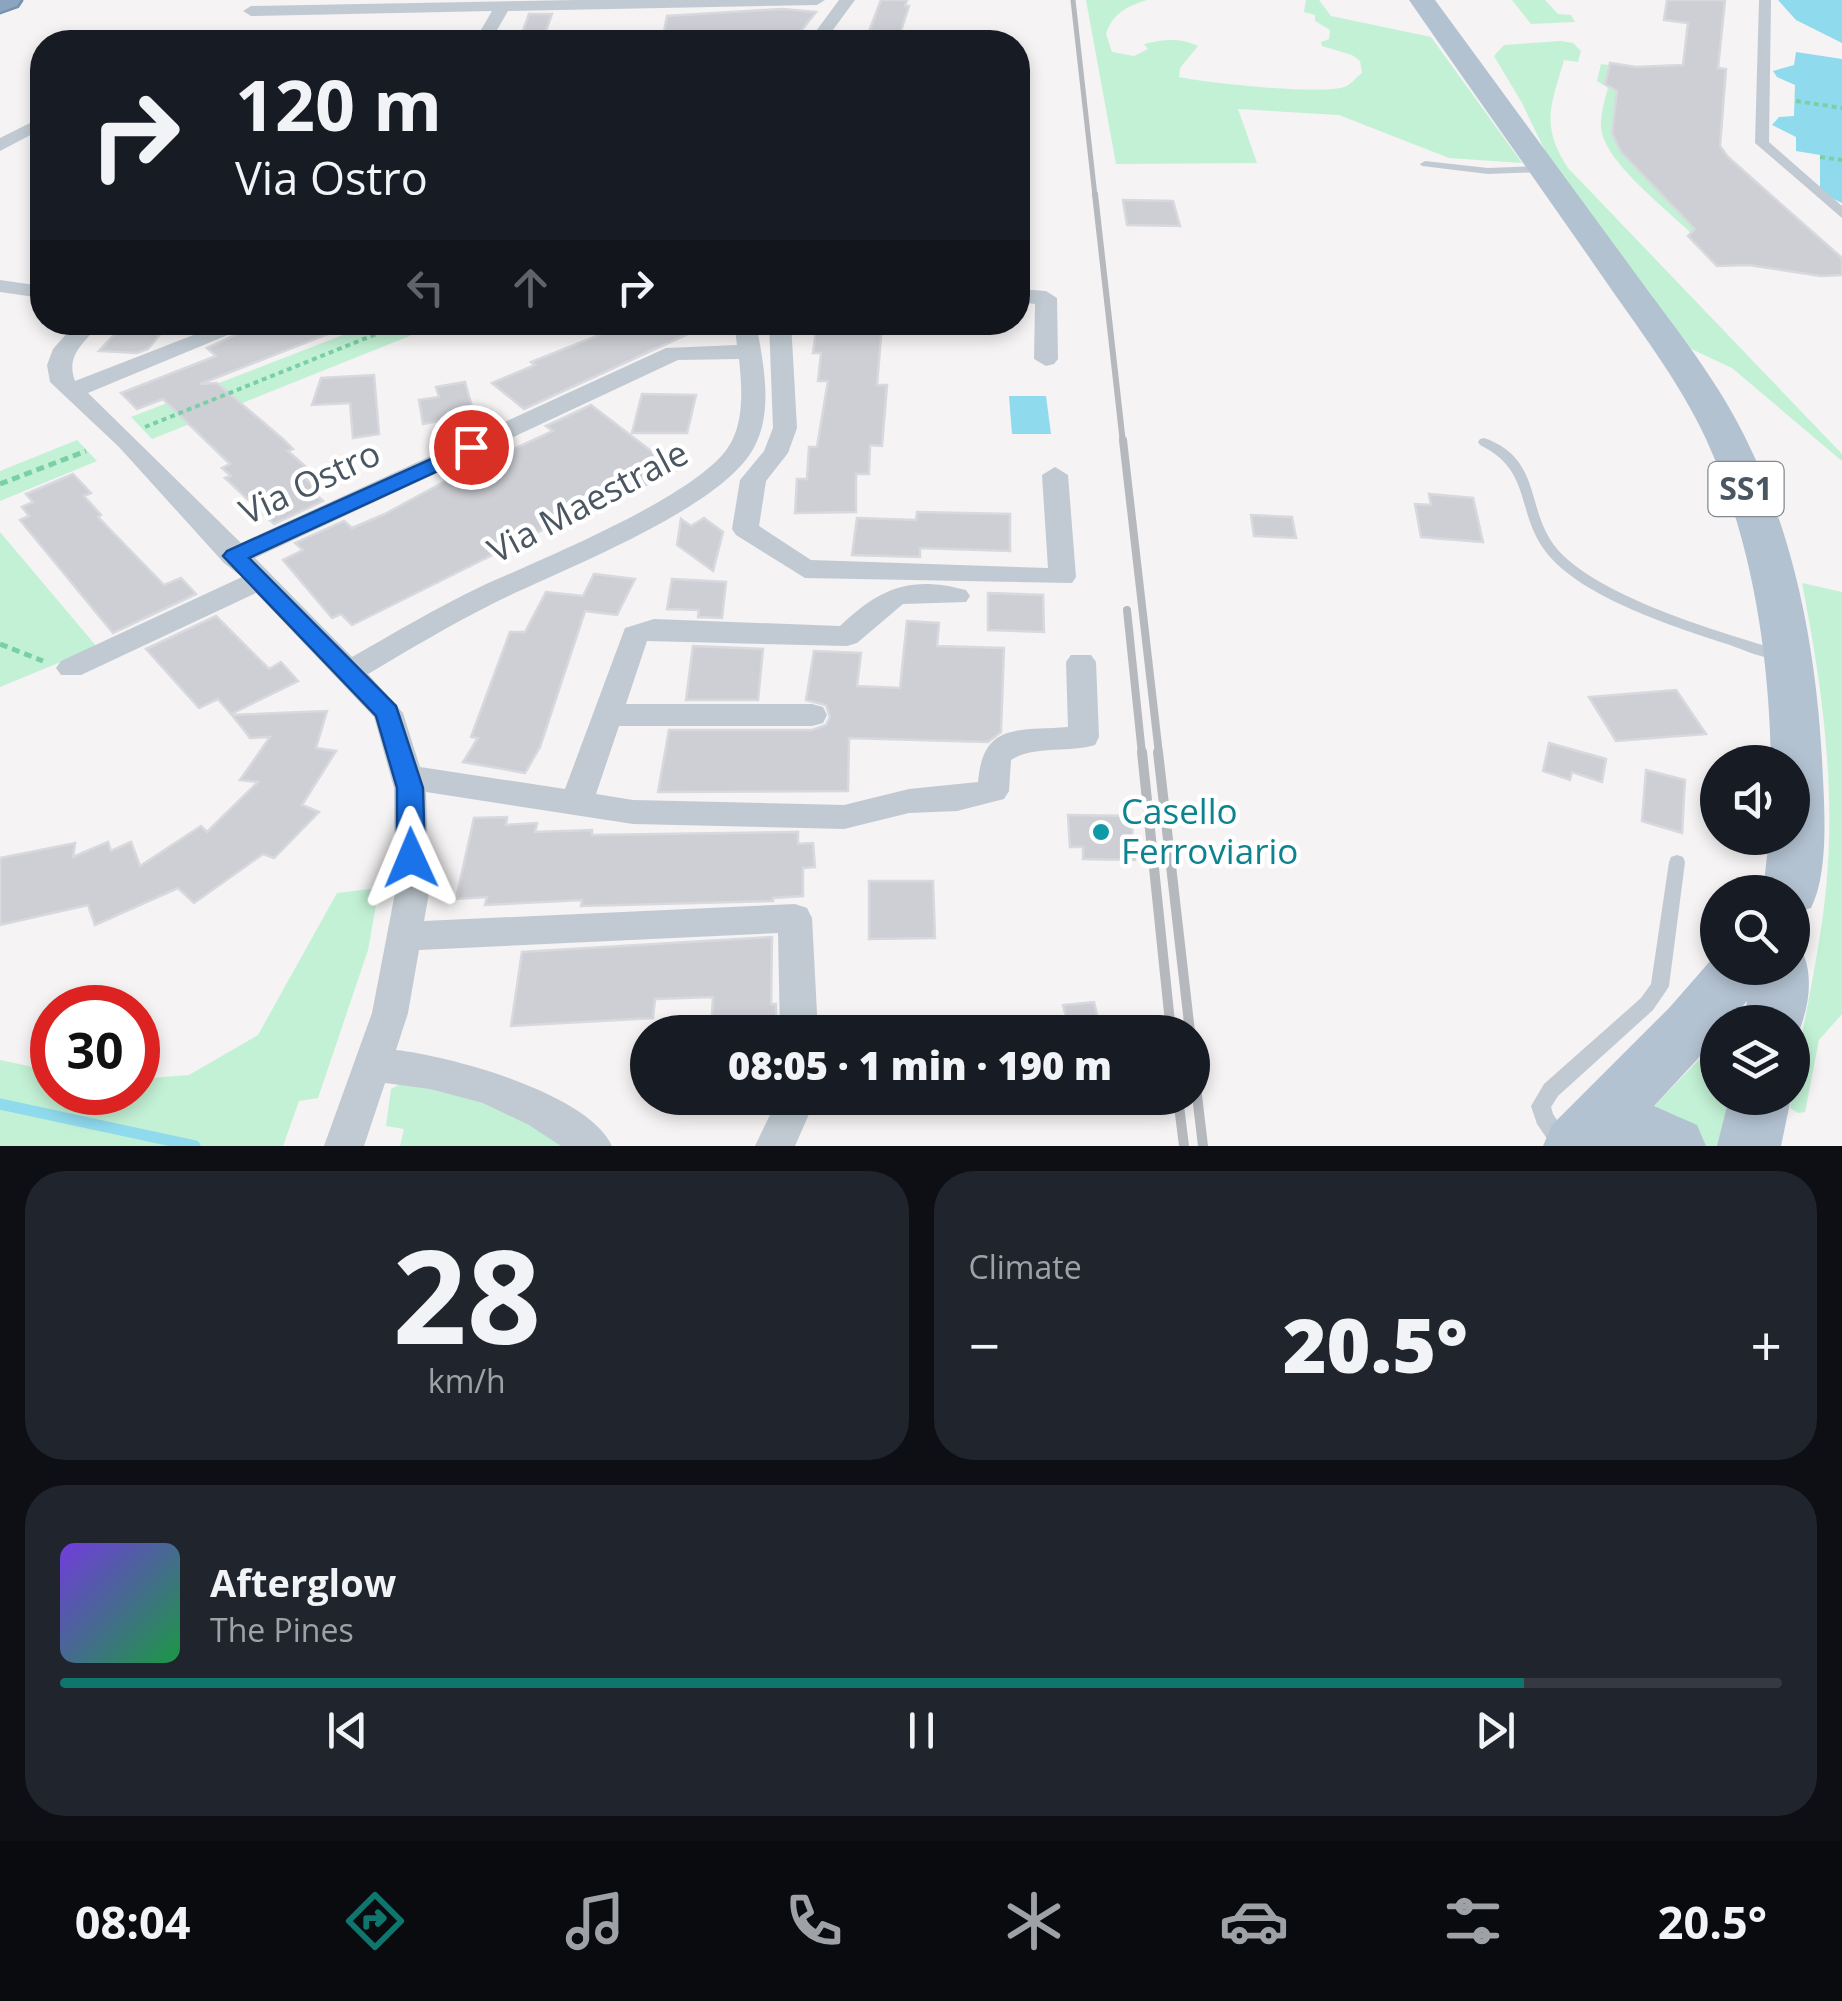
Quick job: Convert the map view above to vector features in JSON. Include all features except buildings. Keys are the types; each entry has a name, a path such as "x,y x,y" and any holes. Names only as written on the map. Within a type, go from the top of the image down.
{"highway":[{"path":"0,4 7,0"}],"main road":[{"path":"1422,0 1534,156"},
{"name":"SS1","path":"1534,156 1684,368 1726,440 1757,517 1777,589 1788,658 1797,779 1798,834 1793,875"},
{"path":"1574,1143 1691,1025 1725,985"},
{"path":"1749,1146 1756,1115"},
{"path":"1574,1143 1624,1128 1648,1132 1674,1146"}],"street":[{"path":"242,30 253,6 502,7 817,0"},
{"path":"825,30 846,0"},
{"path":"1765,0 1762,143 1842,214"},
{"path":"489,30 502,7"},
{"path":"0,145 30,129"},
{"path":"0,286 30,290"},
{"path":"1030,297 1046,298 1046,359"},
{"path":"78,335 64,350 60,365 62,382 128,442 388,712 406,777 412,893 390,1013 344,1146"},
{"path":"72,391 215,335"},
{"name":"Via Maestrale","path":"348,673 460,609 702,487 739,454 752,423 747,335"},
{"path":"781,335 786,428 776,453 753,480 745,529 804,569 1062,577 1054,475"},
{"name":"Via Ostro","path":"234,556 674,354 749,352"},
{"path":"57,665 258,581"},
{"path":"577,802 635,635 654,629 848,636 876,605 896,593 956,596"},
{"path":"406,777 633,812 844,817 909,800 957,800 993,791 996,755 1003,749 1031,739 1084,737 1082,662"},
{"path":"607,715 812,715"},
{"path":"404,936 795,918 798,1015"},
{"path":"372,1066 416,1068 503,1093 570,1128 592,1146"},
{"path":"775,1146 789,1115"}],"lane":[{"path":"1425,164 1488,171 1534,156"},
{"path":"1484,442 1508,453 1517,466 1551,552 1563,562 1625,598 1788,658"},
{"path":"1574,1143 1544,1118 1541,1106 1551,1090 1647,1004 1660,986 1677,862"}],"path":[{"path":"1796,101 1842,108"},
{"path":"1820,157 1842,160"},
{"path":"145,427 374,335"},
{"path":"0,484 86,451"},
{"path":"0,644 57,665"}],"green space":[{"path":"1086,0 1147,0 1127,8 1112,21 1106,34 1112,52 1134,56 1148,49 1144,44 1184,41 1198,46 1180,68 1179,77 1238,85 1331,89 1346,86 1362,73 1360,61 1352,55 1322,46 1321,42 1329,39 1330,30 1315,21 1315,15 1304,12 1306,0 1319,0 1331,16 1431,37 1522,163 1449,158 1339,115 1238,109 1257,163 1116,164"},
{"path":"1512,0 1545,0 1558,14 1571,15 1575,22 1531,24"},
{"path":"1573,43 1581,51 1578,62 1564,60 1551,115 1554,139 1568,168 1842,454 1842,461 1732,368 1685,346 1550,161 1494,56 1504,45"},
{"path":"1601,64 1609,65 1606,84 1617,91 1612,133 1621,152 1695,229 1691,233 1624,169 1604,140 1601,122 1608,88 1597,81"},
{"path":"343,335 412,335 152,439 131,417"},
{"path":"77,440 97,461 0,501 0,471"},
{"path":"0,532 97,647 0,687"},
{"path":"1802,583 1842,592 1842,1014 1819,1040 1810,1086 1808,1005 1823,916 1829,850 1828,773 1816,659"},
{"path":"379,888 368,950 318,1098 299,1101 283,1146 0,1146 0,1060 30,1066 30,1115 160,1115 160,1077 189,1075 258,1035 337,893"},
{"path":"1700,1059 1700,1115 1730,1115 1724,1146 1705,1146 1654,1106"},
{"path":"400,1084 470,1098 580,1146 400,1146 404,1129 386,1126 391,1089"}],"water":[{"path":"1778,0 1842,0 1842,43 1796,20"},
{"path":"1796,52 1842,59 1842,203 1820,192 1820,155 1796,151 1796,137 1772,125 1779,117 1794,116 1795,85 1773,71 1794,65"},
{"path":"1009,396 1046,396 1051,434 1012,434"}],"waterway":[{"path":"0,1104 195,1146"}],"railway":[{"path":"1073,0 1095,196"},
{"path":"1095,194 1123,443"},
{"path":"1123,440 1159,754"},
{"path":"1127,610 1142,754"},
{"path":"1142,752 1169,1015"},
{"path":"1158,752 1188,1015"},
{"path":"1180,1115 1184,1146"},
{"path":"1199,1115 1203,1146"}],"place":[{"name":"Casello Ferroviario","path":"1101,832"}],"route":[{"path":"411,858 410,788 388,712 234,556 471,447"}]}
